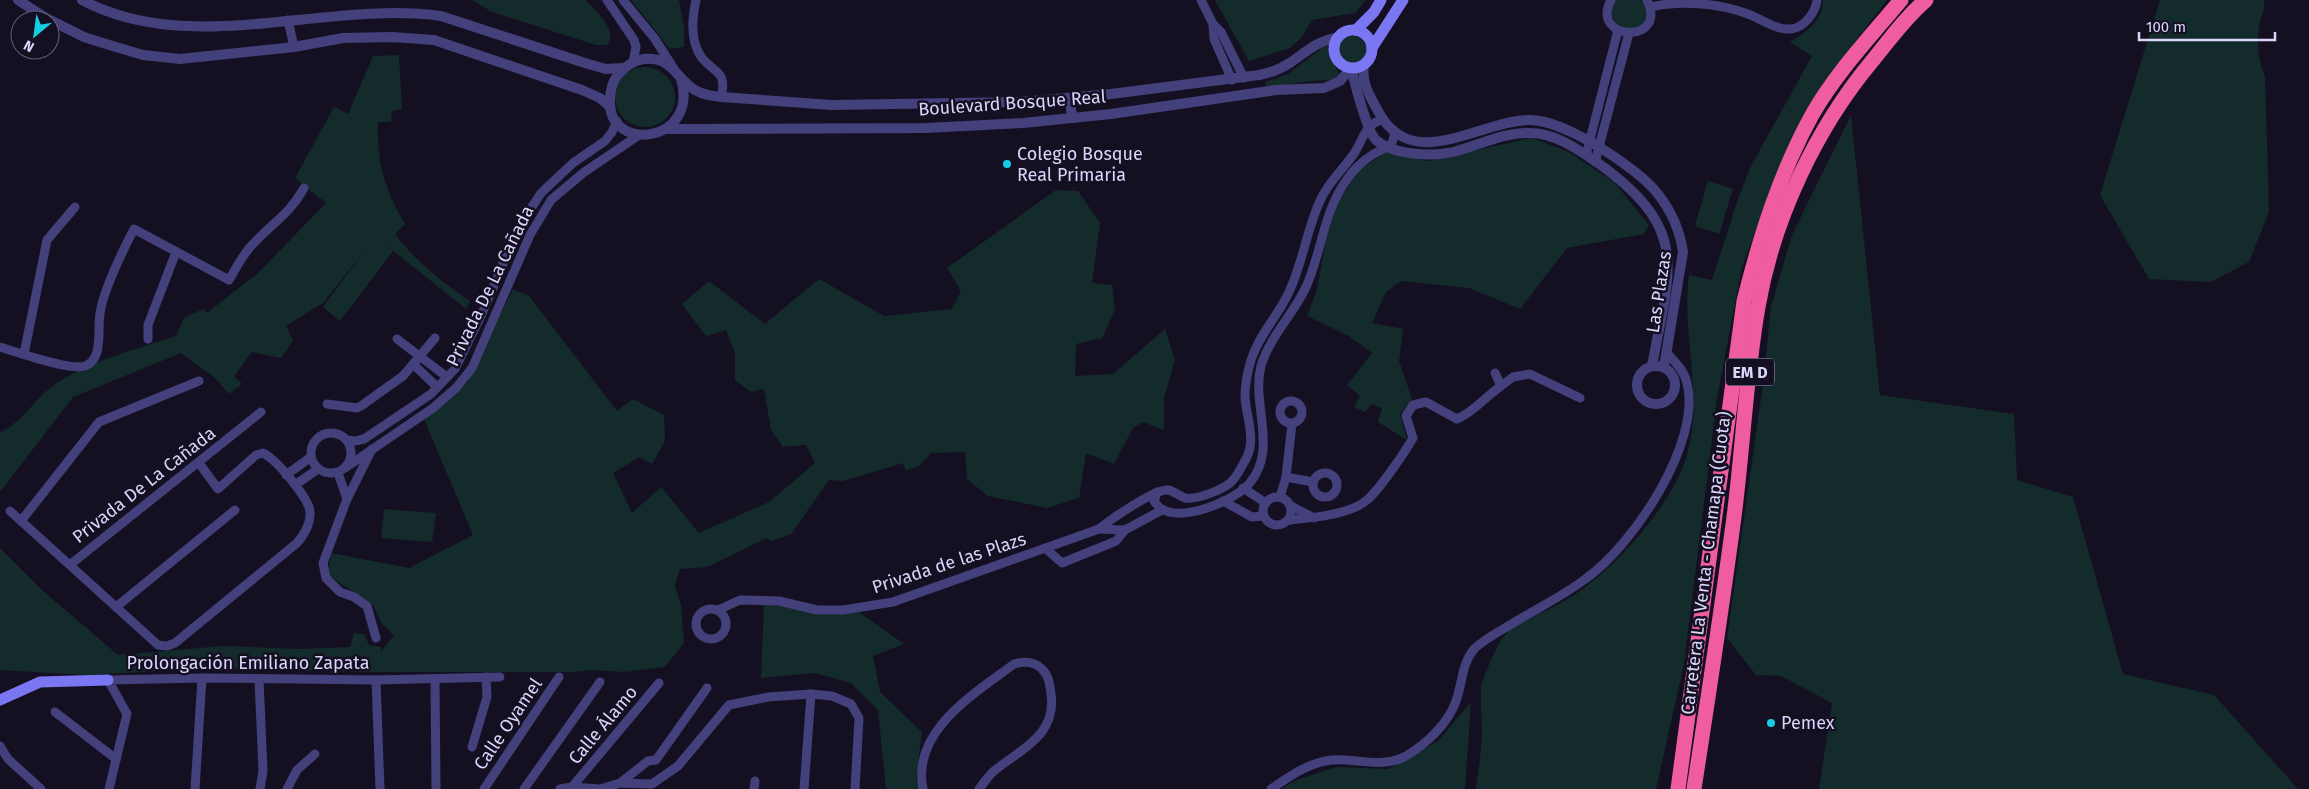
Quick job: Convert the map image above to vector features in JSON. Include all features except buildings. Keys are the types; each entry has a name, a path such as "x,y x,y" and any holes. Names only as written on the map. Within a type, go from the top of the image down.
{"highway":[{"name":"Carretera La Venta - Chamapa (Cuota)","path":"1678,789 1744,301 1759,243 1783,176 1813,115 1844,68 1901,0"},
{"name":"Carretera La Venta - Chamapa (Cuota)","path":"1694,789 1734,516 1758,306 1772,249 1798,182 1825,125 1858,78 1914,10 1926,0"},
{"path":"1703,789 1708,697"}],"main road":[{"path":"1356,30 1374,12 1381,0"},
{"path":"1372,48 1365,34 1356,30 1345,31 1337,38 1333,48 1336,60 1355,68 1370,58 1372,48 1403,0"},
{"name":"Prolongación Emiliano Zapata","path":"0,700 40,682 108,680"}],"street":[{"path":"18,0 34,10"},
{"path":"82,0 106,10 144,21 182,26 235,25 342,15 410,13 441,16 588,64 606,69 623,68"},
{"path":"607,0 634,40 636,47 632,62"},
{"path":"624,0 655,39 681,78 684,99 675,121 667,129 653,135 639,135 626,131 616,121 610,106 610,92 614,80 623,68 632,62 652,58 664,62 674,69"},
{"path":"696,0 693,36 702,58 718,71 724,86 721,97"},
{"path":"1201,0 1213,24 1221,32 1244,78"},
{"path":"1611,0 1608,12 1609,19 1618,30 1629,34 1641,30 1650,20 1649,3 1687,2 1747,14 1776,27 1792,29 1805,23 1813,13 1817,0"},
{"path":"288,20 294,47"},
{"path":"1213,24 1214,39 1232,80"},
{"path":"60,25 84,37 144,55 180,59 294,47 343,38 392,37 434,40 582,90 600,98 610,106"},
{"path":"1586,155 1618,30"},
{"path":"1595,162 1629,34"},
{"name":"Boulevard Bosque Real","path":"681,78 695,90 708,95 832,105 1020,102 1244,78 1275,71 1315,44 1327,39 1337,38"},
{"path":"1355,68 1363,78 1365,86 1383,120 1395,133 1394,140 1389,146 1371,155 1347,179 1334,202 1324,226 1315,265 1305,288 1271,343 1261,367 1258,392 1264,439 1258,466 1249,484 1223,501 1206,508 1182,514 1162,510 1154,501 1157,492 1167,490 1186,498 1205,496 1233,481 1248,454 1250,438 1245,396 1251,360 1262,333 1288,295 1301,266 1320,198 1331,181 1354,154 1367,126 1383,120"},
{"path":"1355,68 1354,83 1363,106 1367,126 1376,140 1389,146"},
{"name":"Boulevard Bosque Real","path":"667,129 926,128 1072,118 1199,103 1276,90 1324,88 1340,81 1355,68"},
{"path":"1070,98 1072,118"},
{"name":"Las Plazas","path":"1395,133 1416,142 1437,143 1492,126 1531,120 1545,121 1590,142 1631,168 1652,187 1674,218 1683,252 1664,367"},
{"name":"Privada De La Cañada","path":"347,440 355,441 364,438 431,394 455,368 481,316 517,230 541,193 572,164 605,141 612,132 616,121"},
{"name":"Las Plazas","path":"1389,146 1415,154 1440,154 1511,134 1540,133 1566,143 1586,155 1634,191 1645,204 1662,232 1669,266 1652,366"},
{"name":"Privada De La Cañada","path":"342,470 432,408 456,388 472,368 530,235 551,200 583,173 639,135"},
{"path":"0,347 70,366 84,367 92,362 97,354 100,312 125,246 134,229 229,280 251,245 274,223 287,214 304,188"},
{"path":"24,354 47,240 75,207"},
{"path":"148,339 148,325 176,252"},
{"path":"327,404 357,408 403,376 435,338"},
{"path":"397,339 447,376"},
{"path":"1271,789 1301,769 1316,763 1351,760 1385,763 1398,760 1410,753 1435,733 1450,714 1457,700 1464,666 1476,648 1496,633 1586,580 1613,553 1637,524 1661,490 1682,438 1689,410 1687,383 1681,368 1666,352"},
{"path":"413,364 437,387"},
{"path":"1652,366 1664,367 1673,375 1676,385 1669,400 1657,405 1640,397 1636,385 1641,373 1652,366"},
{"path":"1495,373 1501,386"},
{"path":"1314,518 1291,506 1280,497 1272,498 1266,502 1264,507 1264,516 1273,525 1282,524 1289,520 1314,518 1339,513 1366,501 1413,438 1406,416 1413,405 1426,402 1457,420 1470,414 1482,399 1513,377 1530,374 1580,398"},
{"path":"20,521 99,422 199,381"},
{"name":"Privada De La Cañada","path":"71,564 261,412"},
{"path":"1280,497 1286,477 1292,424"},
{"path":"342,470 324,473 318,469 311,458 313,444 322,435 336,433 347,440 352,453 342,470 347,499"},
{"path":"372,448 347,499 323,563 326,578 340,592 354,597 366,606 376,638"},
{"name":"Privada De La Cañada","path":"10,511 71,564 158,645 167,646 175,644 297,544 305,534 309,518 309,508 295,485 271,457 263,453 256,455 218,489 198,463"},
{"path":"286,475 311,458"},
{"path":"295,485 318,469"},
{"path":"1286,477 1313,482"},
{"path":"1244,488 1266,502"},
{"name":"Privada de las Plazs","path":"718,610 740,600 779,601 817,610 843,610 892,602 1099,529 1114,516 1157,492"},
{"path":"1223,501 1252,517 1264,516"},
{"path":"1289,520 1291,506"},
{"path":"116,606 235,510"},
{"path":"1045,548 1062,564 1116,542 1125,530 1162,510"},
{"path":"1114,516 1125,530"},
{"name":"Privada de las Plazs","path":"1099,529 1125,530"},
{"path":"923,789 922,762 928,744 937,729 959,707 1014,664 1025,662 1036,664 1044,671 1049,680 1052,696 1049,721 1038,738 992,772 979,789"},
{"path":"472,747 487,697 486,677"},
{"name":"Prolongación Emiliano Zapata","path":"108,680 202,678 376,680 500,677"},
{"name":"Calle Oyamel","path":"484,789 559,677"},
{"path":"195,789 202,678"},
{"path":"435,678 436,789"},
{"path":"259,679 263,763 260,789"},
{"path":"108,680 127,714 109,789"},
{"path":"376,680 380,789"},
{"path":"524,789 600,682"},
{"name":"Calle Álamo","path":"572,787 659,683"},
{"path":"620,783 648,761 656,760 707,688"},
{"path":"560,789 572,787 600,789 620,783 652,784 678,766 729,705 768,697 811,694 832,696 851,704 859,718 855,789"},
{"path":"804,789 811,694"},
{"path":"55,712 116,759"},
{"path":"0,746 4,762 41,789"},
{"path":"287,789 297,770 315,754"}],"green space":[{"path":"472,0 586,0 605,21 610,33 610,39 607,45 596,45 492,12"},
{"path":"631,0 679,0 684,27 684,47 670,49"},
{"path":"1215,0 1366,0 1355,13 1312,20 1301,38 1290,48 1249,61"},
{"path":"1615,0 1643,0 1648,13 1644,24 1629,30 1616,22 1611,11"},
{"path":"1823,0 1887,0 1835,68 1775,181 1742,267 1717,398 1684,664 1656,789 1476,789 1482,736 1481,687 1487,669 1502,639 1510,630 1526,620 1566,600 1620,557 1653,518 1667,498 1678,477 1686,458 1693,412 1687,298 1689,275 1712,280 1739,196 1751,166 1812,56 1790,42 1817,20"},
{"path":"2160,0 2264,0 2258,44 2259,57 2265,77 2269,212 2249,262 2210,282 2149,279 2100,195"},
{"path":"1352,36 1358,37 1366,45 1366,57 1358,65 1352,66 1346,65 1338,57 1337,51 1338,45 1346,37"},
{"path":"1331,43 1330,55 1340,76 1330,80 1310,81 1267,88 1265,82 1288,74"},
{"path":"399,55 402,109 392,111 391,122 378,122 380,162 383,175 392,200 405,224 395,234 429,270 470,301 466,309 376,237 393,251 340,321 323,307 366,249 323,303 286,326 293,341 281,358 252,352 234,376 242,384 229,394 214,377 181,353 73,397 0,492 0,432 13,425 49,389 77,371 176,336 184,318 203,309 207,313 258,273 326,203 295,178 334,107 348,114 373,56"},
{"path":"639,67 651,67 662,72 670,80 675,91 673,109 662,122 651,127 639,127 628,122 620,114 615,103 615,91 620,80 628,72"},
{"path":"1851,115 1880,395 2014,414 2017,480 2073,497 2123,674 2214,695 2298,789 1819,789 1832,703 1781,676 1756,675 1727,638 1763,384 1771,307 1792,235"},
{"path":"1532,138 1569,152 1614,182 1649,225 1644,234 1567,248 1520,309 1469,288 1401,281 1386,292 1372,323 1403,329 1399,361 1412,399 1400,414 1407,440 1378,422 1382,408 1371,404 1365,412 1354,407 1360,396 1347,385 1372,353 1349,336 1307,316 1317,290 1326,240 1337,205 1358,171 1388,151 1427,161"},
{"path":"1708,181 1733,189 1719,234 1695,226"},
{"path":"1056,190 1078,191 1100,223 1092,283 1112,285 1115,310 1102,338 1076,344 1075,376 1113,374 1165,329 1175,360 1164,398 1164,430 1143,422 1133,428 1114,464 1086,453 1079,498 1047,508 988,496 967,479 965,452 931,453 919,466 906,471 903,463 843,481 829,480 791,534 772,541 767,538 707,567 680,569 675,586 681,606 684,643 665,667 624,672 595,670 571,672 370,672 210,668 86,675 0,670 0,548 43,591 118,655 223,646 299,649 350,647 354,633 364,634 369,645 381,647 381,652 394,635 382,624 373,605 328,575 331,553 409,568 473,535 424,419 467,383 513,289 529,296 617,411 633,399 664,415 665,441 652,464 639,457 613,473 632,513 661,487 699,533 769,502 815,463 806,445 783,447 771,430 764,389 751,392 735,380 735,353 726,330 706,336 682,304 709,281 765,324 819,279 884,316 952,309 961,291 947,268"},
{"path":"384,509 436,513 432,542 381,538"},
{"path":"764,604 784,606 815,613 859,612 904,644 873,656 880,692 922,732 916,778 920,789 886,789 878,710 851,683 815,673 761,678"},
{"path":"1471,702 1465,789 1281,789 1296,780 1337,767 1388,769 1438,741"}],"place":[{"name":"Colegio Bosque Real Primaria","path":"1007,164"},
{"name":"Pemex","path":"1771,723"}]}
